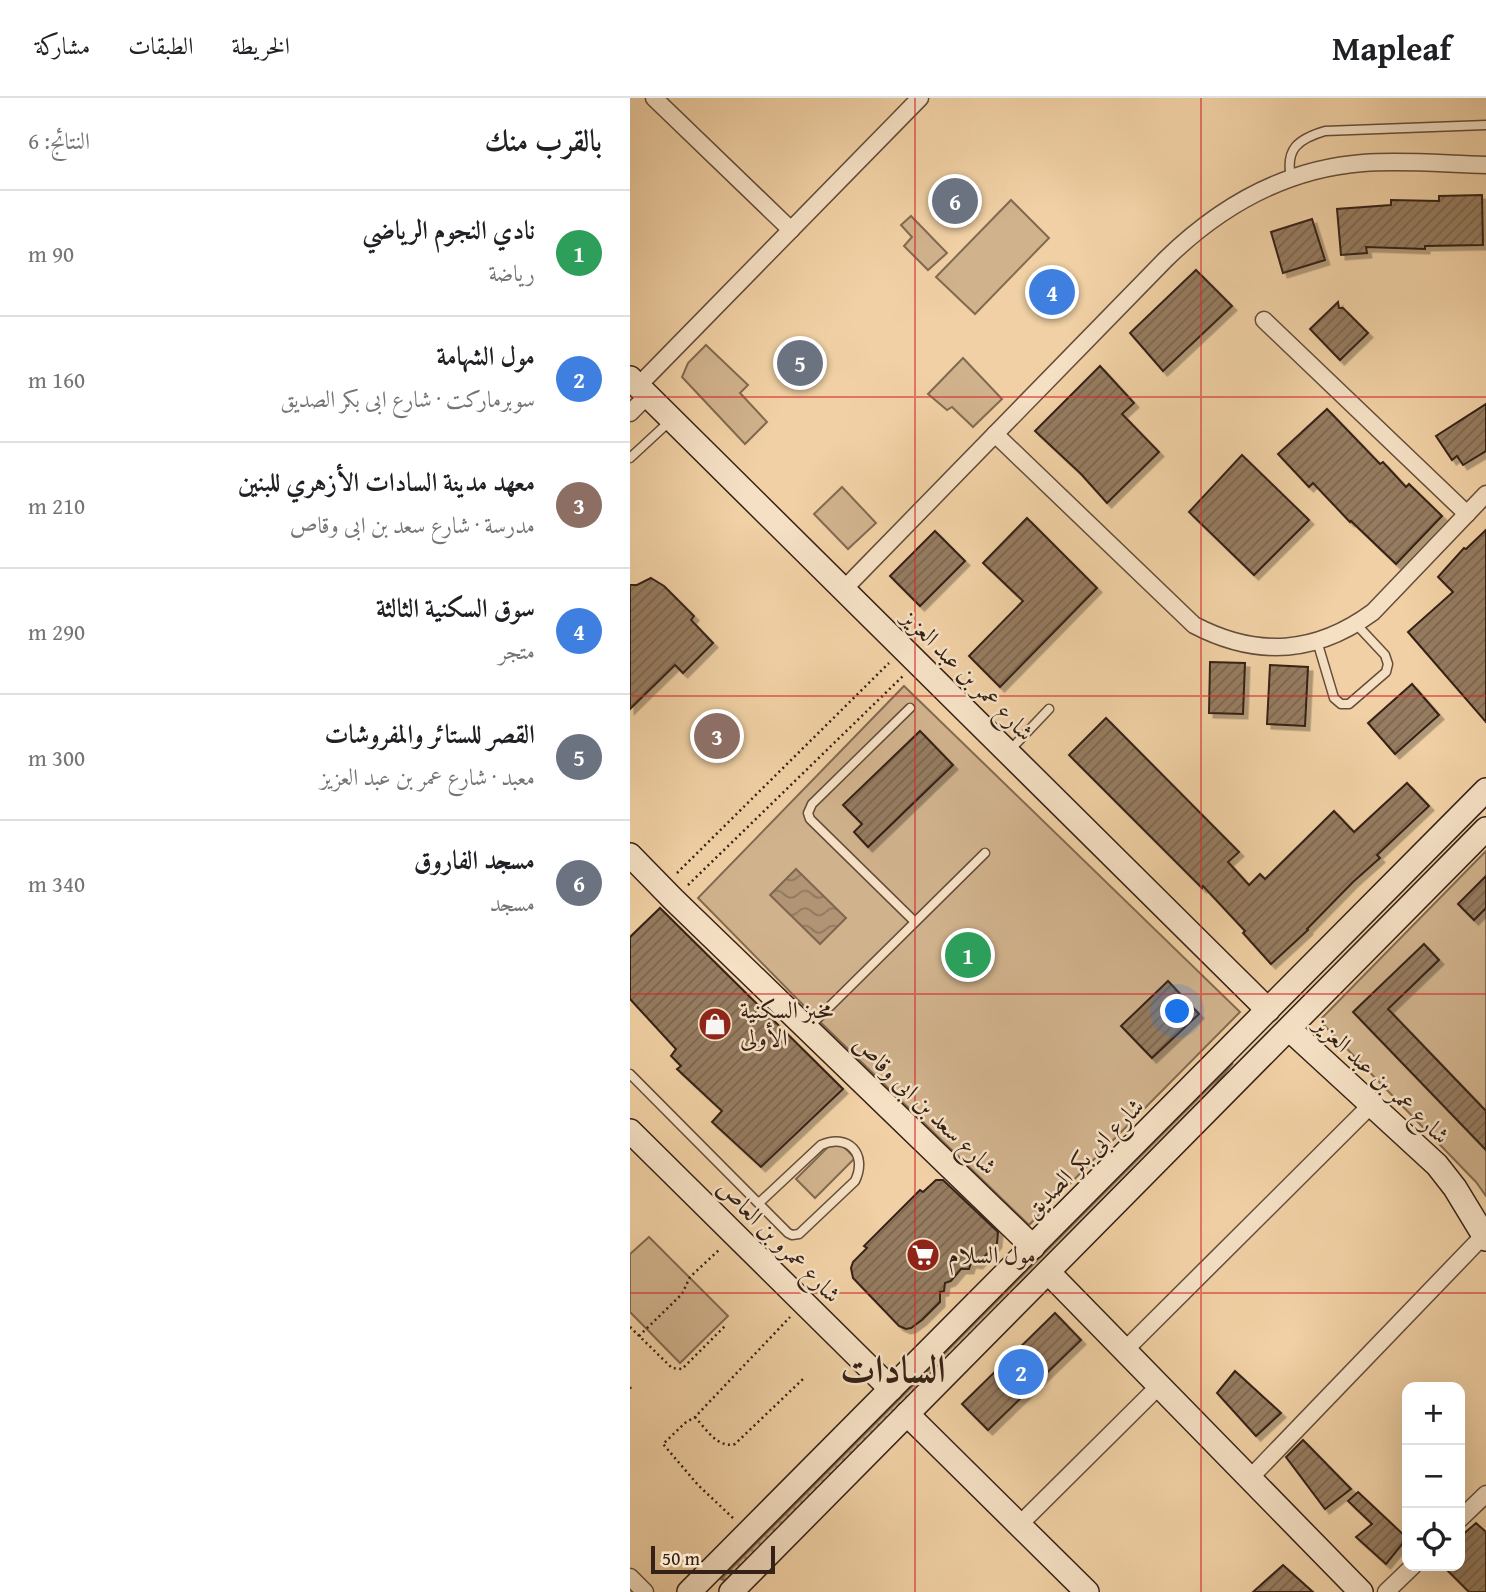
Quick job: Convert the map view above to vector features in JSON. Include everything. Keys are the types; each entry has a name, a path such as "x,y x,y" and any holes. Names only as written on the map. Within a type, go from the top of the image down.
{"street":[{"path":"654,98 791,230"},
{"path":"630,414 639,386 920,98"},
{"path":"844,589 1183,242 1224,211 1268,187 1315,171 1364,163 1486,165"},
{"path":"1264,320 1467,514"},
{"name":"شارع عمر بن عبد العزيز","path":"639,386 1268,1010"},
{"path":"995,434 1194,625 1213,635 1254,646 1296,646 1317,641 1356,624 1373,612 1486,494"},
{"name":"شارع ابى بكر الصديق","path":"690,1592 1486,790"},
{"path":"732,1592 1486,829"},
{"name":"شارع سعد بن ابى وقاص","path":"631,858 1033,1247"},
{"name":"شارع عمر بن عبد العزيز","path":"1289,1029 1437,1165 1455,1188 1485,1237"},
{"path":"1183,1096 1204,1115"},
{"path":"1125,1350 1372,1104"},
{"name":"شارع عمرو بن العاص","path":"630,1131 891,1389"},
{"path":"1250,1478 1485,1237"},
{"path":"1048,1272 1361,1592"},
{"path":"1019,1525 1160,1386"},
{"path":"907,1414 1087,1592"},
{"path":"1465,1515 1486,1494"},
{"path":"1386,1592 1408,1571"},
{"path":"630,1577 646,1592"}],"lane":[{"path":"1292,178 1288,163 1290,152 1304,139 1325,131 1486,125"},
{"path":"630,458 672,419"},
{"path":"1317,641 1334,698 1341,704 1349,704 1386,672 1388,664 1385,655 1356,624"},
{"path":"910,708 811,804 808,813 810,819 914,922"},
{"path":"1008,752 1049,709"},
{"path":"808,1028 985,853"},
{"path":"630,1074 788,1233 795,1236 855,1181 860,1161 856,1152 840,1141 821,1145 759,1203"}],"path":[{"path":"667,893 910,655"},
{"path":"667,893 910,655"},
{"path":"639,1336 682,1294 690,1277 735,1235"},
{"path":"734,1521 663,1447 664,1441 695,1417 804,1302"},
{"path":"630,1327 672,1368 678,1370 726,1326"},
{"path":"630,1337 635,1332"},
{"path":"695,1417 721,1444 735,1444 803,1379"}],"shaded area":[{"path":"1011,200 1049,238 975,314 936,277"},
{"path":"911,216 947,253 928,270 904,246 912,237 901,225"},
{"path":"706,345 748,385 740,393 767,422 745,444 682,377 688,363"},
{"path":"963,358 1002,399 973,427 952,407 947,410 928,394"},
{"path":"842,487 876,523 848,549 814,514"},
{"path":"904,686 1240,1012 1029,1225 811,1013 698,898"},
{"path":"1486,851 1486,1196 1476,1182 1322,1023 1322,1018"},
{"path":"1233,1063 1195,1109 729,1582 721,1579"},
{"path":"836,1139 855,1158 815,1198 796,1179"},
{"path":"649,1237 728,1316 680,1363 630,1312 630,1254"}],"water":[{"path":"796,869 846,918 820,944 770,895"}],"building":[{"path":"1482,195 1483,245 1425,246 1425,249 1366,247 1367,253 1341,255 1337,209 1391,205 1391,200 1439,201 1439,196"},
{"path":"1312,219 1325,260 1283,273 1271,232"},
{"path":"1196,270 1232,306 1163,371 1130,333"},
{"path":"1338,302 1339,308 1343,308 1368,333 1340,360 1310,329"},
{"path":"1100,366 1134,403 1122,414 1159,452 1107,503 1081,474 1035,431"},
{"path":"1486,404 1486,451 1463,465 1457,456 1452,460 1436,436"},
{"path":"1327,409 1380,464 1383,462 1406,487 1409,484 1442,516 1396,564 1313,483 1309,487 1278,454"},
{"path":"1242,455 1309,520 1254,575 1189,512"},
{"path":"1027,518 1097,588 1000,687 969,656 1023,601 983,563"},
{"path":"1486,530 1486,722 1408,632 1453,592 1438,577 1464,548"},
{"path":"935,531 965,561 920,606 890,576"},
{"path":"651,578 664,586 694,616 691,620 713,643 683,673 675,665 630,709 630,585 637,585"},
{"path":"1210,662 1245,663 1243,714 1209,713"},
{"path":"1270,665 1308,667 1305,726 1267,724"},
{"path":"1412,684 1439,715 1395,754 1368,723"},
{"path":"1106,718 1239,852 1228,862 1249,885 1260,874 1265,879 1334,811 1354,832 1407,783 1429,806 1377,855 1380,858 1353,882 1308,930 1271,964 1203,886 1202,888 1069,755"},
{"path":"920,731 953,765 868,847 854,832 862,824 843,805"},
{"path":"1486,876 1486,908 1474,920 1458,904"},
{"name":"مخبز السكنية الأولى","path":"660,908 843,1089 761,1167 712,1122 722,1111 677,1069 681,1066 671,1056 676,1049 630,999 630,937"},
{"path":"1424,944 1439,960 1388,1009 1486,1111 1486,1150 1353,1012"},
{"path":"1168,981 1199,1014 1152,1058 1121,1026"},
{"name":"مول السلام","path":"936,1180 943,1180 998,1232 997,1243 978,1264 971,1263 969,1269 961,1269 951,1281 945,1283 944,1291 940,1292 940,1302 922,1320 906,1329 899,1326 853,1278 851,1268 853,1262 867,1248 864,1246 920,1190 923,1192"},
{"path":"1055,1313 1081,1340 988,1430 962,1404"},
{"path":"1235,1371 1281,1413 1256,1436 1217,1393"},
{"path":"1303,1440 1351,1489 1325,1509 1286,1457"},
{"path":"1358,1492 1402,1533 1402,1544 1386,1564 1356,1537 1372,1524 1348,1501"},
{"path":"1476,1523 1486,1532 1486,1592 1469,1592 1448,1571 1465,1571 1465,1533"},
{"path":"1283,1565 1313,1592 1253,1592"}],"place":[{"name":"مسجد الفاروق","path":"955,201"},
{"name":"سوق السكنية الثالثة","path":"1052,292"},
{"name":"القصر للستائر والمفروشات","path":"800,363"},
{"name":"معهد مدينة السادات الأزهري للبنين","path":"717,736"},
{"name":"نادي النجوم الرياضي","path":"968,955"},
{"name":"مخبز السكنية الأولى","path":"715,1024"},
{"name":"مول السلام","path":"923,1255"},
{"name":"مول الشهامة","path":"1021,1372"}],"district":[{"name":"السادات","path":"893,1369"}]}
